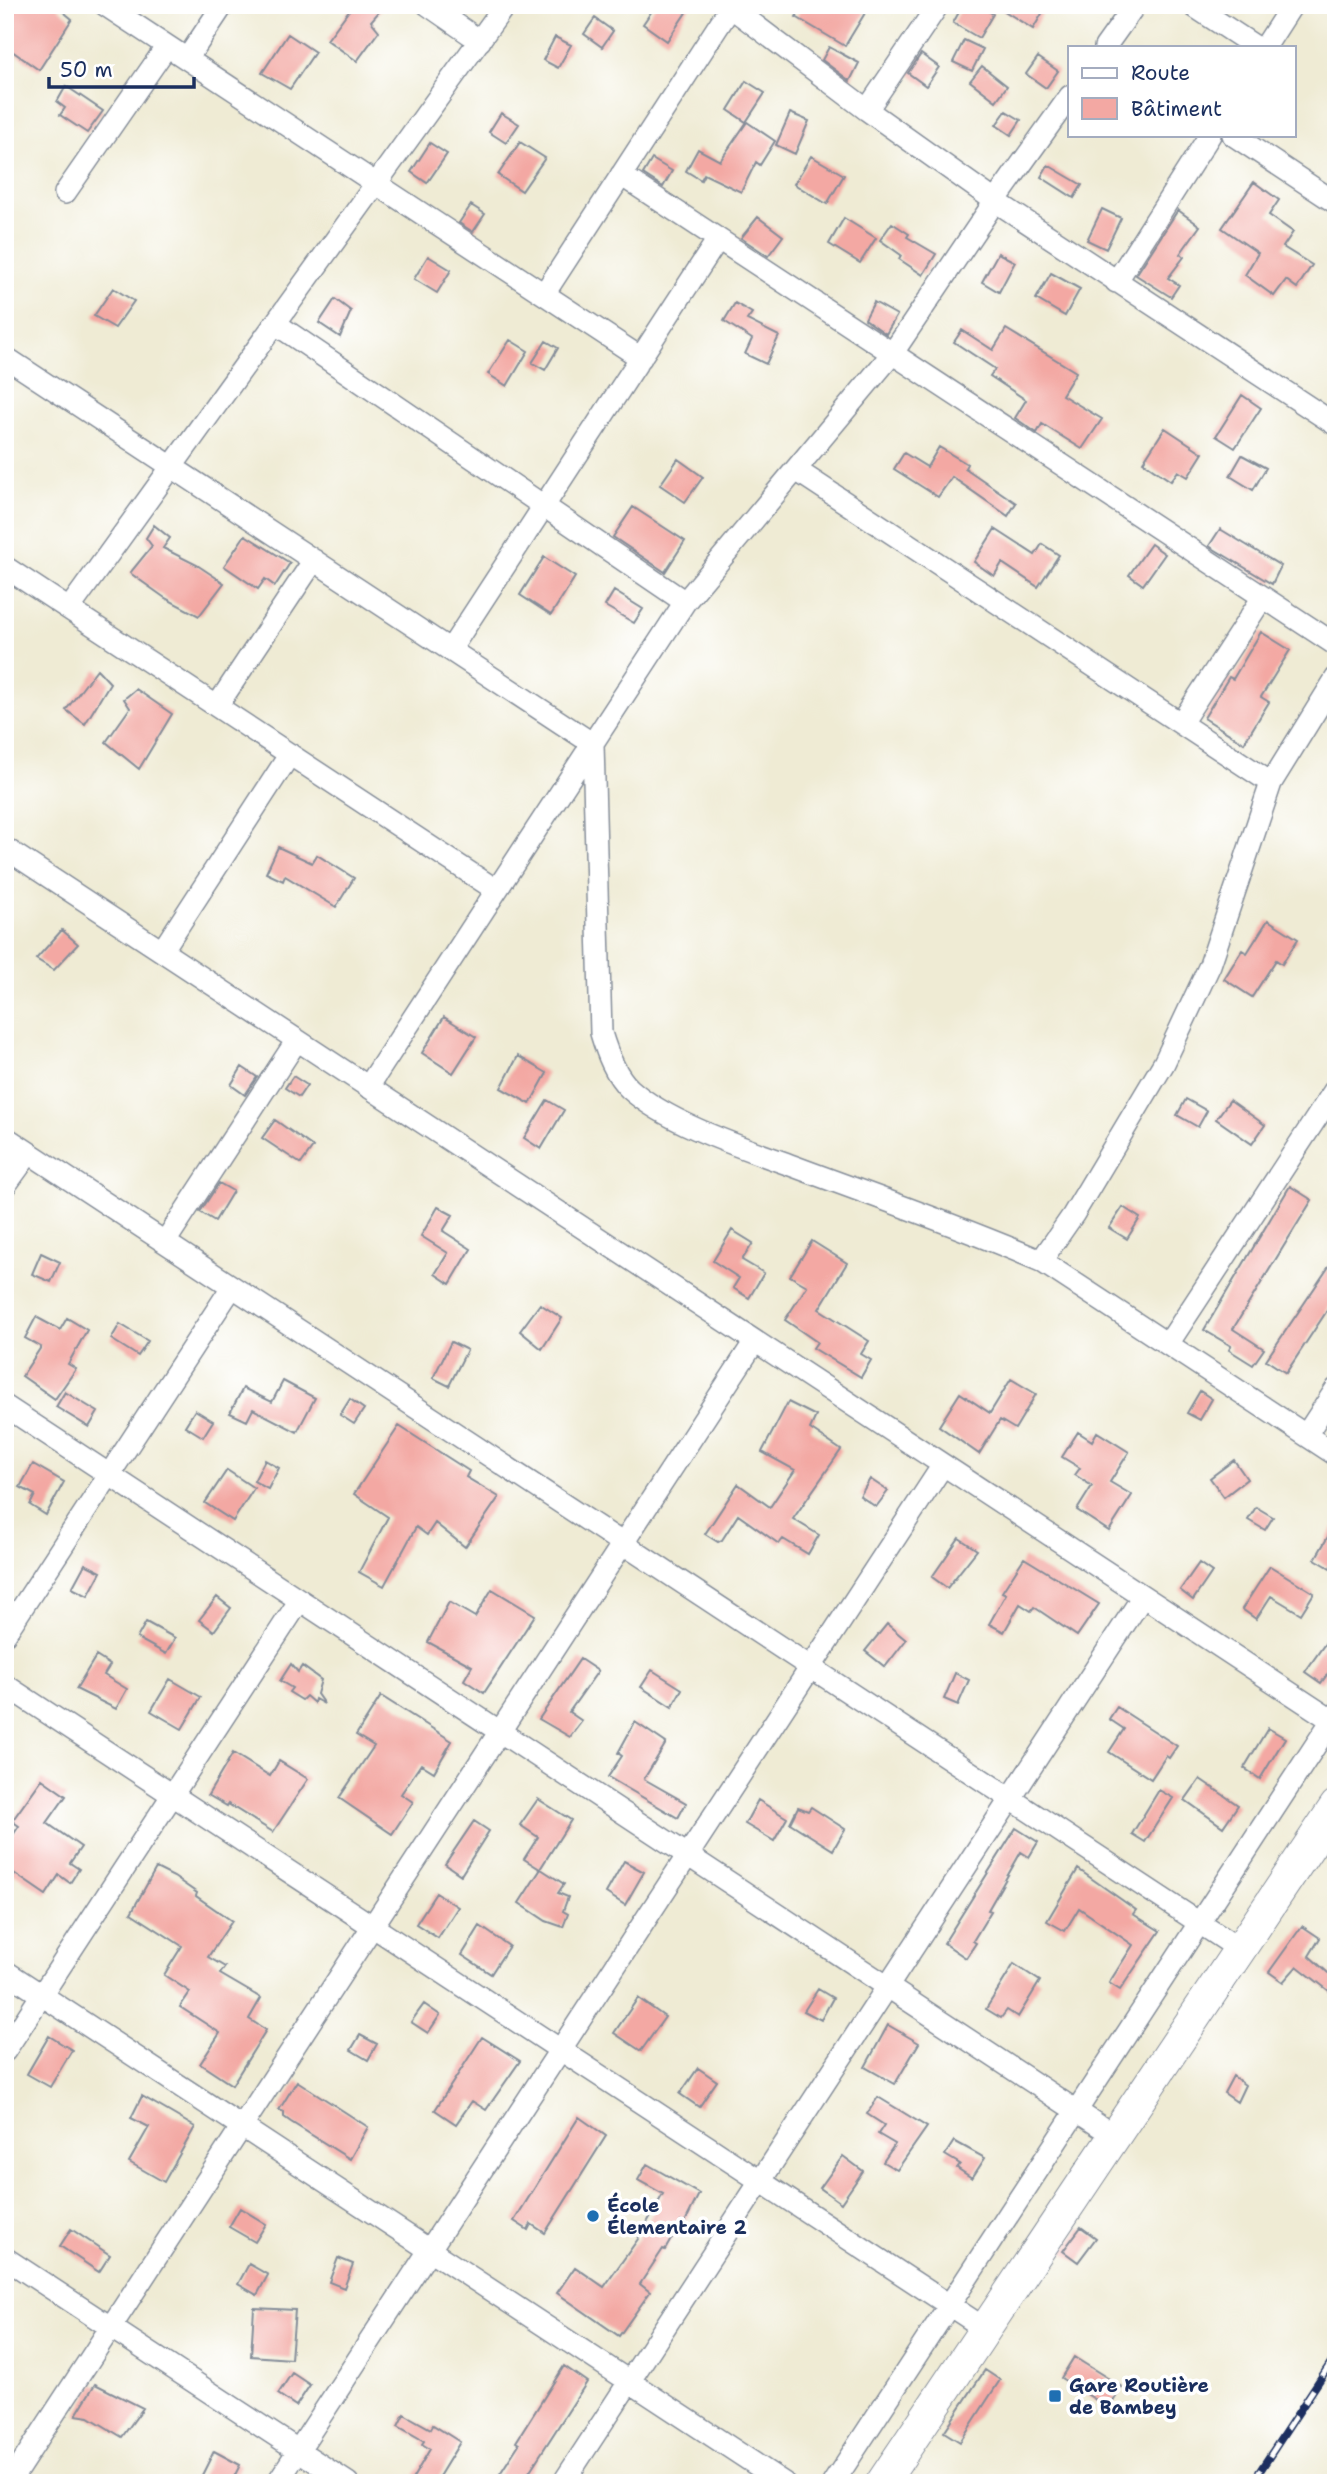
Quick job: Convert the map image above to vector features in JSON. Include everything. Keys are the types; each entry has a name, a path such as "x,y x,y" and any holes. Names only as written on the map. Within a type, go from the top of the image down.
{"main road":[{"path":"882,2483 1336,1806"}],"street":[{"path":"105,5 641,358"},
{"path":"187,59 223,5"},
{"path":"428,5 480,41"},
{"path":"69,609 505,5"},
{"path":"867,110 937,5"},
{"path":"1106,46 1135,5"},
{"path":"1192,5 1254,46"},
{"path":"1266,46 1292,5"},
{"path":"544,294 730,6 867,110 995,201 1336,425"},
{"path":"65,193 167,46"},
{"path":"368,1087 685,602 892,354 1068,99"},
{"path":"1116,282 1209,136"},
{"path":"1235,136 1336,202"},
{"path":"621,175 1336,645"},
{"path":"450,650 718,239"},
{"path":"276,324 685,602"},
{"path":"5,357 593,744"},
{"path":"796,470 1271,783"},
{"path":"217,706 314,560"},
{"path":"5,567 496,890"},
{"path":"1181,723 1263,597"},
{"path":"1041,1261 1073,1215 1164,1063 1210,965 1271,783 1336,678"},
{"path":"593,744 601,1033 608,1057 629,1088 654,1107 723,1140 989,1238 1041,1261 1336,1455"},
{"path":"162,951 290,754"},
{"path":"5,848 1334,1719 833,2483"},
{"path":"165,1242 298,1040"},
{"path":"1168,1344 1334,1093"},
{"path":"5,1137 1239,1949"},
{"path":"5,1186 29,1153"},
{"path":"5,1634 232,1287"},
{"path":"9,2483 755,1341"},
{"path":"1306,1435 1336,1390"},
{"path":"5,1406 1113,2135"},
{"path":"277,2483 943,1465"},
{"path":"563,2483 1143,1596"},
{"path":"5,2051 300,1600"},
{"path":"5,1685 984,2328"},
{"path":"5,1970 784,2483"},
{"path":"5,2258 348,2483"}],"building":[{"path":"5,5 55,5 72,19 39,70 5,46"},
{"path":"353,5 385,5 371,21 379,31 357,61 327,40"},
{"path":"656,5 691,5 667,41 643,24"},
{"path":"803,5 853,5 865,13 845,46 796,17"},
{"path":"963,5 978,5 993,14 979,38 953,23"},
{"path":"995,5 1047,5 1033,29"},
{"path":"595,18 613,31 602,47 584,34"},
{"path":"288,34 315,52 290,89 262,73"},
{"path":"555,37 571,45 558,68 543,60"},
{"path":"964,40 983,49 972,71 953,62"},
{"path":"829,47 859,63 850,81 822,60"},
{"path":"921,54 939,67 926,86 908,73"},
{"path":"1038,57 1058,71 1046,88 1026,74"},
{"path":"982,66 1007,86 996,101 970,81"},
{"path":"746,81 765,93 746,122 728,110"},
{"path":"66,86 103,111 87,133 60,115 65,108 57,102"},
{"path":"1006,111 1021,120 1011,135 996,125"},
{"path":"501,113 519,124 506,143 489,132"},
{"path":"790,113 809,121 795,154 776,145"},
{"path":"747,122 775,141 760,165 756,162 741,192 704,174 701,180 686,171 698,149 720,161"},
{"path":"520,142 545,158 522,191 498,175"},
{"path":"430,143 447,154 427,183 411,172"},
{"path":"811,156 844,175 827,204 794,184"},
{"path":"652,159 672,171 663,187 643,174"},
{"path":"1048,165 1082,185 1074,198 1041,177"},
{"path":"1254,182 1279,200 1269,215 1293,232 1283,247 1312,265 1297,288 1286,280 1274,296 1245,275 1258,253 1222,228"},
{"path":"471,205 485,214 473,232 459,223"},
{"path":"1102,209 1121,218 1106,249 1087,240"},
{"path":"1178,210 1200,226 1180,254 1184,257 1168,278 1179,285 1171,297 1136,275"},
{"path":"758,217 783,236 768,256 741,238"},
{"path":"844,218 876,238 860,263 829,244"},
{"path":"892,223 909,234 907,237 936,254 923,275 899,259 901,255 880,240"},
{"path":"998,253 1015,262 999,292 982,282"},
{"path":"428,256 451,270 437,293 414,279"},
{"path":"1051,273 1080,289 1065,316 1036,299"},
{"path":"113,288 134,301 115,328 94,316"},
{"path":"335,299 351,311 340,337 319,323"},
{"path":"874,302 897,315 886,334 865,319"},
{"path":"735,303 752,313 747,320 779,336 766,364 745,354 752,339 724,321"},
{"path":"1006,329 1076,372 1062,395 1102,419 1082,449 1042,424 1037,433 1015,418 1026,400 990,376 995,369 954,342 962,330 993,350"},
{"path":"510,340 528,351 507,386 488,374"},
{"path":"546,341 558,348 545,370 532,363"},
{"path":"1242,395 1261,408 1235,448 1216,436"},
{"path":"1165,428 1203,453 1188,477 1178,471 1171,481 1143,462"},
{"path":"939,447 967,464 965,468 1016,503 1008,516 952,477 938,497 894,469 904,453 927,467"},
{"path":"1242,455 1266,468 1253,490 1230,476"},
{"path":"678,459 703,477 685,502 660,485"},
{"path":"633,507 685,541 665,572 613,537"},
{"path":"154,525 170,538 163,548 197,565 224,583 199,616 165,598 130,573 152,546 146,538"},
{"path":"995,529 1035,555 1042,544 1059,555 1038,587 1002,563 994,576 974,562"},
{"path":"1220,529 1281,566 1272,584 1209,546"},
{"path":"245,535 290,563 275,586 265,579 258,589 224,566"},
{"path":"1151,544 1165,554 1143,585 1129,575"},
{"path":"544,557 575,577 551,615 520,595"},
{"path":"614,591 643,609 634,623 605,606"},
{"path":"1261,632 1290,650 1261,697 1269,702 1244,743 1204,718 1229,677 1233,679"},
{"path":"97,669 110,683 85,724 66,710"},
{"path":"136,689 172,714 139,769 106,742 130,708 124,699"},
{"path":"278,847 312,863 317,855 354,878 336,907 285,876 283,881 266,873"},
{"path":"1268,920 1298,939 1282,964 1276,960 1252,997 1224,979 1242,950 1247,953"},
{"path":"62,930 78,944 54,970 36,959"},
{"path":"444,1017 476,1037 453,1073 422,1053"},
{"path":"518,1056 547,1073 530,1104 501,1088"},
{"path":"242,1067 257,1077 245,1095 231,1085"},
{"path":"293,1076 307,1085 299,1097 285,1088"},
{"path":"1186,1099 1207,1111 1198,1127 1177,1115"},
{"path":"547,1100 564,1110 541,1149 524,1138"},
{"path":"1230,1100 1265,1125 1252,1144 1216,1119"},
{"path":"275,1120 313,1147 301,1164 262,1138"},
{"path":"219,1183 233,1191 215,1221 200,1212"},
{"path":"1290,1186 1312,1200 1233,1329 1264,1349 1253,1365 1229,1350 1231,1346 1204,1330"},
{"path":"438,1207 453,1215 443,1231 471,1249 450,1284 435,1274 448,1253 421,1236"},
{"path":"1123,1207 1140,1218 1127,1239 1109,1228"},
{"path":"732,1230 753,1243 742,1260 764,1273 749,1298 733,1288 739,1278 713,1261"},
{"path":"812,1241 847,1263 819,1309 869,1341 861,1354 871,1360 861,1377 813,1348 817,1342 785,1320 807,1286 790,1276"},
{"path":"41,1253 60,1262 51,1282 32,1274"},
{"path":"1336,1256 1336,1297 1286,1373 1266,1360"},
{"path":"540,1304 562,1318 542,1349 520,1331"},
{"path":"36,1317 60,1330 67,1318 87,1330 68,1364 76,1369 55,1399 22,1376 41,1347 25,1338"},
{"path":"120,1324 148,1341 138,1356 111,1339"},
{"path":"451,1342 467,1350 449,1386 433,1378"},
{"path":"1011,1379 1036,1394 1015,1429 1000,1420 979,1454 939,1426 960,1393 990,1413"},
{"path":"283,1381 315,1398 297,1432 253,1409 247,1421 230,1413 243,1388 272,1402"},
{"path":"1200,1391 1212,1399 1200,1420 1187,1413"},
{"path":"65,1392 98,1412 89,1427 56,1407"},
{"path":"350,1399 364,1409 354,1424 340,1415"},
{"path":"788,1402 816,1416 810,1429 841,1450 793,1519 819,1535 808,1554 783,1539 779,1544 738,1515 718,1542 705,1534 738,1484 770,1507 795,1470 762,1452"},
{"path":"195,1410 213,1421 203,1437 185,1426"},
{"path":"399,1426 469,1471 466,1477 499,1497 465,1547 435,1523 427,1535 416,1527 384,1586 359,1572 388,1517 354,1494"},
{"path":"1078,1432 1092,1441 1097,1432 1129,1452 1110,1482 1132,1495 1109,1531 1077,1510 1092,1486 1075,1475 1080,1468 1062,1457"},
{"path":"265,1460 279,1468 268,1489 254,1481"},
{"path":"1234,1460 1247,1479 1224,1497 1210,1478"},
{"path":"33,1464 64,1482 46,1515 30,1505 35,1495 20,1487"},
{"path":"227,1470 254,1488 233,1521 205,1503"},
{"path":"870,1479 888,1491 876,1507 860,1496"},
{"path":"1256,1507 1273,1517 1265,1530 1248,1520"},
{"path":"1336,1523 1336,1558 1330,1568 1315,1559"},
{"path":"959,1538 977,1550 947,1588 932,1577"},
{"path":"1024,1558 1099,1604 1077,1636 1034,1607 1031,1611 1020,1604 1004,1632 989,1624 1006,1594 1002,1592"},
{"path":"1199,1563 1212,1572 1193,1600 1180,1590"},
{"path":"85,1564 101,1572 88,1596 72,1588"},
{"path":"1270,1566 1314,1593 1301,1614 1271,1596 1256,1619 1242,1609"},
{"path":"492,1589 535,1615 484,1693 464,1680 472,1666 428,1642 449,1602 475,1617"},
{"path":"217,1597 231,1608 214,1631 199,1620"},
{"path":"146,1622 175,1638 166,1654 137,1638"},
{"path":"887,1624 906,1640 885,1667 865,1651"},
{"path":"1336,1628 1336,1662 1321,1683 1305,1672"},
{"path":"96,1656 110,1665 104,1675 127,1689 116,1709 76,1689"},
{"path":"580,1659 598,1671 569,1712 582,1721 570,1737 539,1719"},
{"path":"291,1664 298,1672 302,1666 321,1680 317,1694 324,1704 315,1699 314,1703 306,1696 302,1700 289,1692 292,1688 280,1681"},
{"path":"652,1670 682,1689 672,1707 641,1687"},
{"path":"955,1673 969,1680 958,1705 944,1699"},
{"path":"170,1679 201,1697 182,1729 151,1711"},
{"path":"381,1696 452,1741 434,1772 421,1764 401,1794 413,1802 392,1834 339,1798 374,1746 356,1735"},
{"path":"1117,1707 1177,1746 1169,1758 1166,1756 1151,1779 1109,1752 1124,1729 1109,1719"},
{"path":"635,1722 666,1743 644,1779 686,1803 678,1818 608,1777 622,1756 618,1753"},
{"path":"1268,1728 1285,1738 1260,1779 1244,1768"},
{"path":"233,1753 270,1776 279,1761 308,1779 273,1832 208,1795"},
{"path":"42,1779 66,1796 47,1823 81,1847 70,1863 79,1869 70,1883 59,1875 46,1895 5,1867 5,1847 19,1826 12,1821"},
{"path":"1200,1779 1238,1805 1223,1827 1185,1800"},
{"path":"1159,1790 1173,1798 1145,1842 1132,1834"},
{"path":"538,1799 571,1820 540,1869 524,1859 538,1837 520,1825"},
{"path":"758,1800 787,1818 774,1841 745,1824"},
{"path":"798,1807 808,1811 811,1807 845,1829 833,1850 790,1823"},
{"path":"474,1821 489,1831 461,1875 445,1864"},
{"path":"1016,1828 1038,1842 1029,1857 1021,1852 988,1910 991,1911 966,1958 944,1943"},
{"path":"624,1861 644,1872 625,1905 606,1893"},
{"path":"156,1868 197,1893 196,1896 232,1921 208,1957 225,1967 220,1974 261,1998 249,2019 266,2030 232,2085 200,2064 220,2033 180,2007 190,1992 164,1975 182,1946 131,1913"},
{"path":"541,1869 564,1884 558,1893 568,1897 563,1911 568,1914 563,1927 546,1921 519,1903"},
{"path":"1078,1869 1136,1910 1133,1914 1160,1931 1120,1990 1109,1983 1133,1945 1079,1908 1065,1931 1047,1921"},
{"path":"436,1893 458,1907 438,1938 416,1924"},
{"path":"480,1926 509,1946 491,1974 462,1955"},
{"path":"1302,1926 1320,1938 1309,1956 1336,1980 1336,1992 1333,1994 1297,1966 1283,1982 1269,1972"},
{"path":"1014,1964 1040,1981 1018,2017 1007,2010 1001,2018 986,2009"},
{"path":"818,1989 833,1998 821,2020 804,2011"},
{"path":"638,1998 665,2017 641,2051 614,2033"},
{"path":"424,2004 440,2015 428,2033 411,2022"},
{"path":"888,2025 919,2043 895,2084 865,2067"},
{"path":"360,2035 377,2044 368,2060 351,2050"},
{"path":"49,2036 72,2050 50,2087 27,2074"},
{"path":"482,2037 520,2061 486,2110 472,2101 456,2124 435,2110"},
{"path":"698,2068 717,2081 699,2107 680,2094"},
{"path":"1233,2076 1245,2085 1237,2102 1224,2093"},
{"path":"297,2081 368,2127 350,2159 291,2122 284,2117 284,2112 279,2110"},
{"path":"142,2096 195,2127 164,2182 129,2162 149,2127 131,2118"},
{"path":"878,2097 927,2127 897,2170 883,2162 895,2144 878,2134 884,2125 867,2114"},
{"path":"579,2117 606,2136 545,2233 531,2224 528,2230 514,2221"},
{"path":"954,2141 985,2158 972,2178 957,2168 960,2164 945,2155"},
{"path":"843,2156 863,2171 841,2203 820,2188"},
{"path":"647,2164 699,2194 684,2224 681,2222 640,2284 650,2292 619,2336 557,2293 575,2267 604,2287 638,2239 663,2194 638,2180"},
{"path":"240,2208 266,2224 255,2242 229,2227"},
{"path":"1081,2227 1096,2238 1078,2262 1063,2251"},
{"path":"71,2229 110,2255 99,2272 60,2246"},
{"path":"338,2258 353,2264 344,2288 329,2282"},
{"path":"249,2264 268,2275 257,2295 238,2284"},
{"path":"254,2308 295,2310 291,2359 251,2356"},
{"path":"1074,2357 1122,2387 1109,2408 1061,2378"},
{"path":"564,2366 587,2382 522,2483 494,2483 519,2444 516,2442"},
{"path":"985,2370 1000,2380 960,2442 944,2432"},
{"path":"292,2373 310,2385 296,2406 278,2394"},
{"path":"95,2384 143,2408 122,2437 89,2417 76,2415"},
{"path":"404,2414 431,2429 433,2425 460,2442 435,2483 410,2483 430,2449 422,2444 424,2441 398,2426"},
{"path":"214,2451 240,2465 231,2483 198,2483"}],"railway":[{"path":"1252,2483 1336,2355"}],"place":[{"name":"École Élementaire 2","path":"593,2216"},
{"name":"Gare Routière de Bambey","path":"1055,2396"}]}
